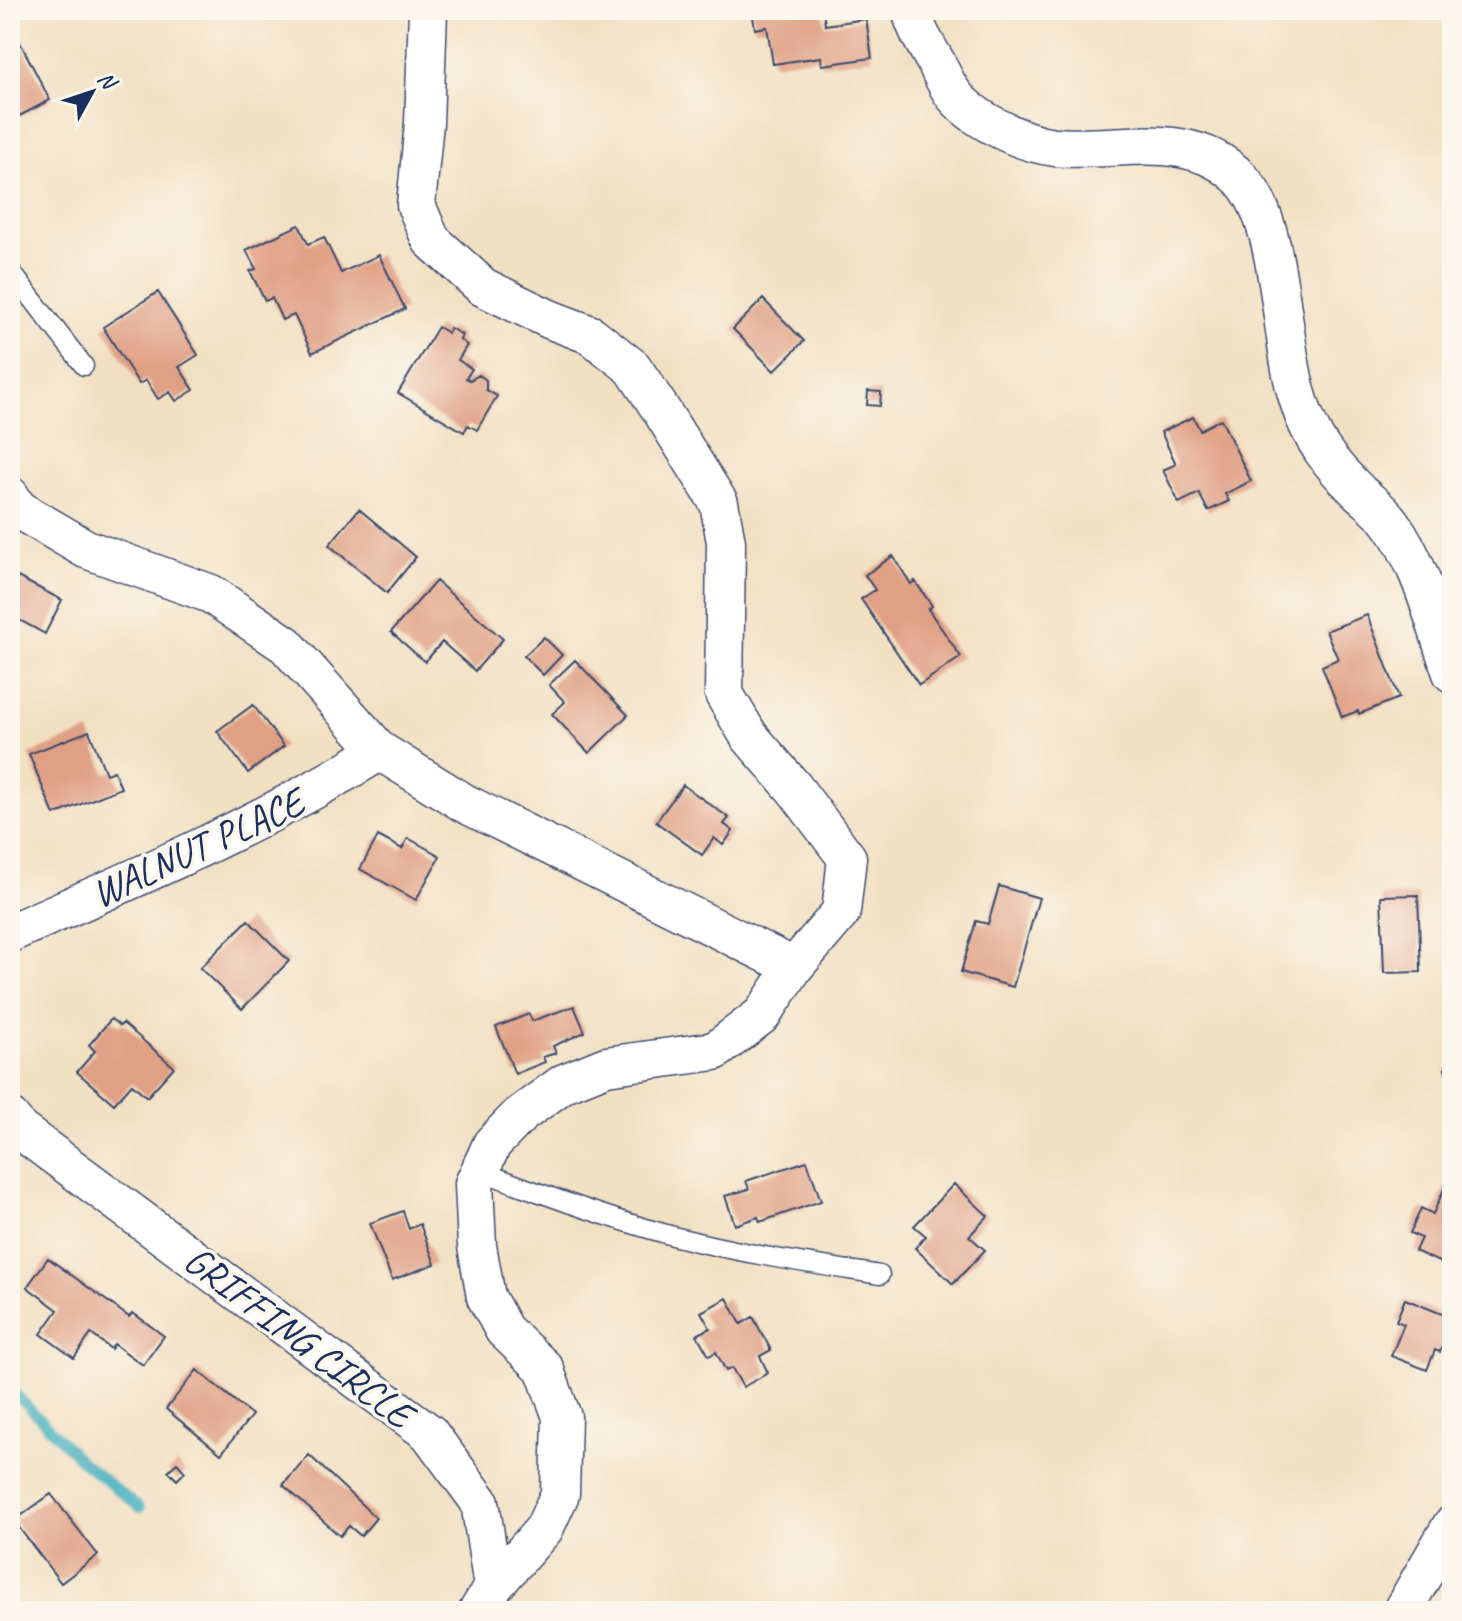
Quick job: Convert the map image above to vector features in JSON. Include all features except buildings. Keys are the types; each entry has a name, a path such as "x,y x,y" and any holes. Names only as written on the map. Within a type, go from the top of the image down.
{"street":[{"path":"428,10 424,123 416,205 431,240 483,287 549,319 591,335 633,368 719,503 726,542 724,694 749,736 794,788 847,858 841,912 794,967 762,1015 715,1051 606,1066 564,1083 520,1115 492,1144 474,1184 477,1246 486,1297 504,1330 544,1368 562,1417 560,1494 544,1529 486,1599"},
{"path":"911,10 914,23 952,93 980,118 1012,135 1054,147 1191,148 1216,160 1241,180 1261,212 1272,253 1284,339 1298,399 1317,446 1390,521 1411,557 1452,673"},
{"path":"10,496 18,509 86,549 211,594 286,645 380,751 464,803 794,967"},
{"name":"WALNUT PLACE","path":"10,933 174,862 313,792 380,751"},
{"name":"GRIFFING CIRCLE","path":"10,1118 20,1130 429,1433 480,1502 486,1599"},
{"path":"1402,1611 1452,1525"}],"lane":[{"path":"10,270 84,366"},
{"path":"480,1171 583,1208 676,1236 750,1254 880,1275"}],"waterway":[{"path":"10,1388 82,1462 140,1508"}]}
